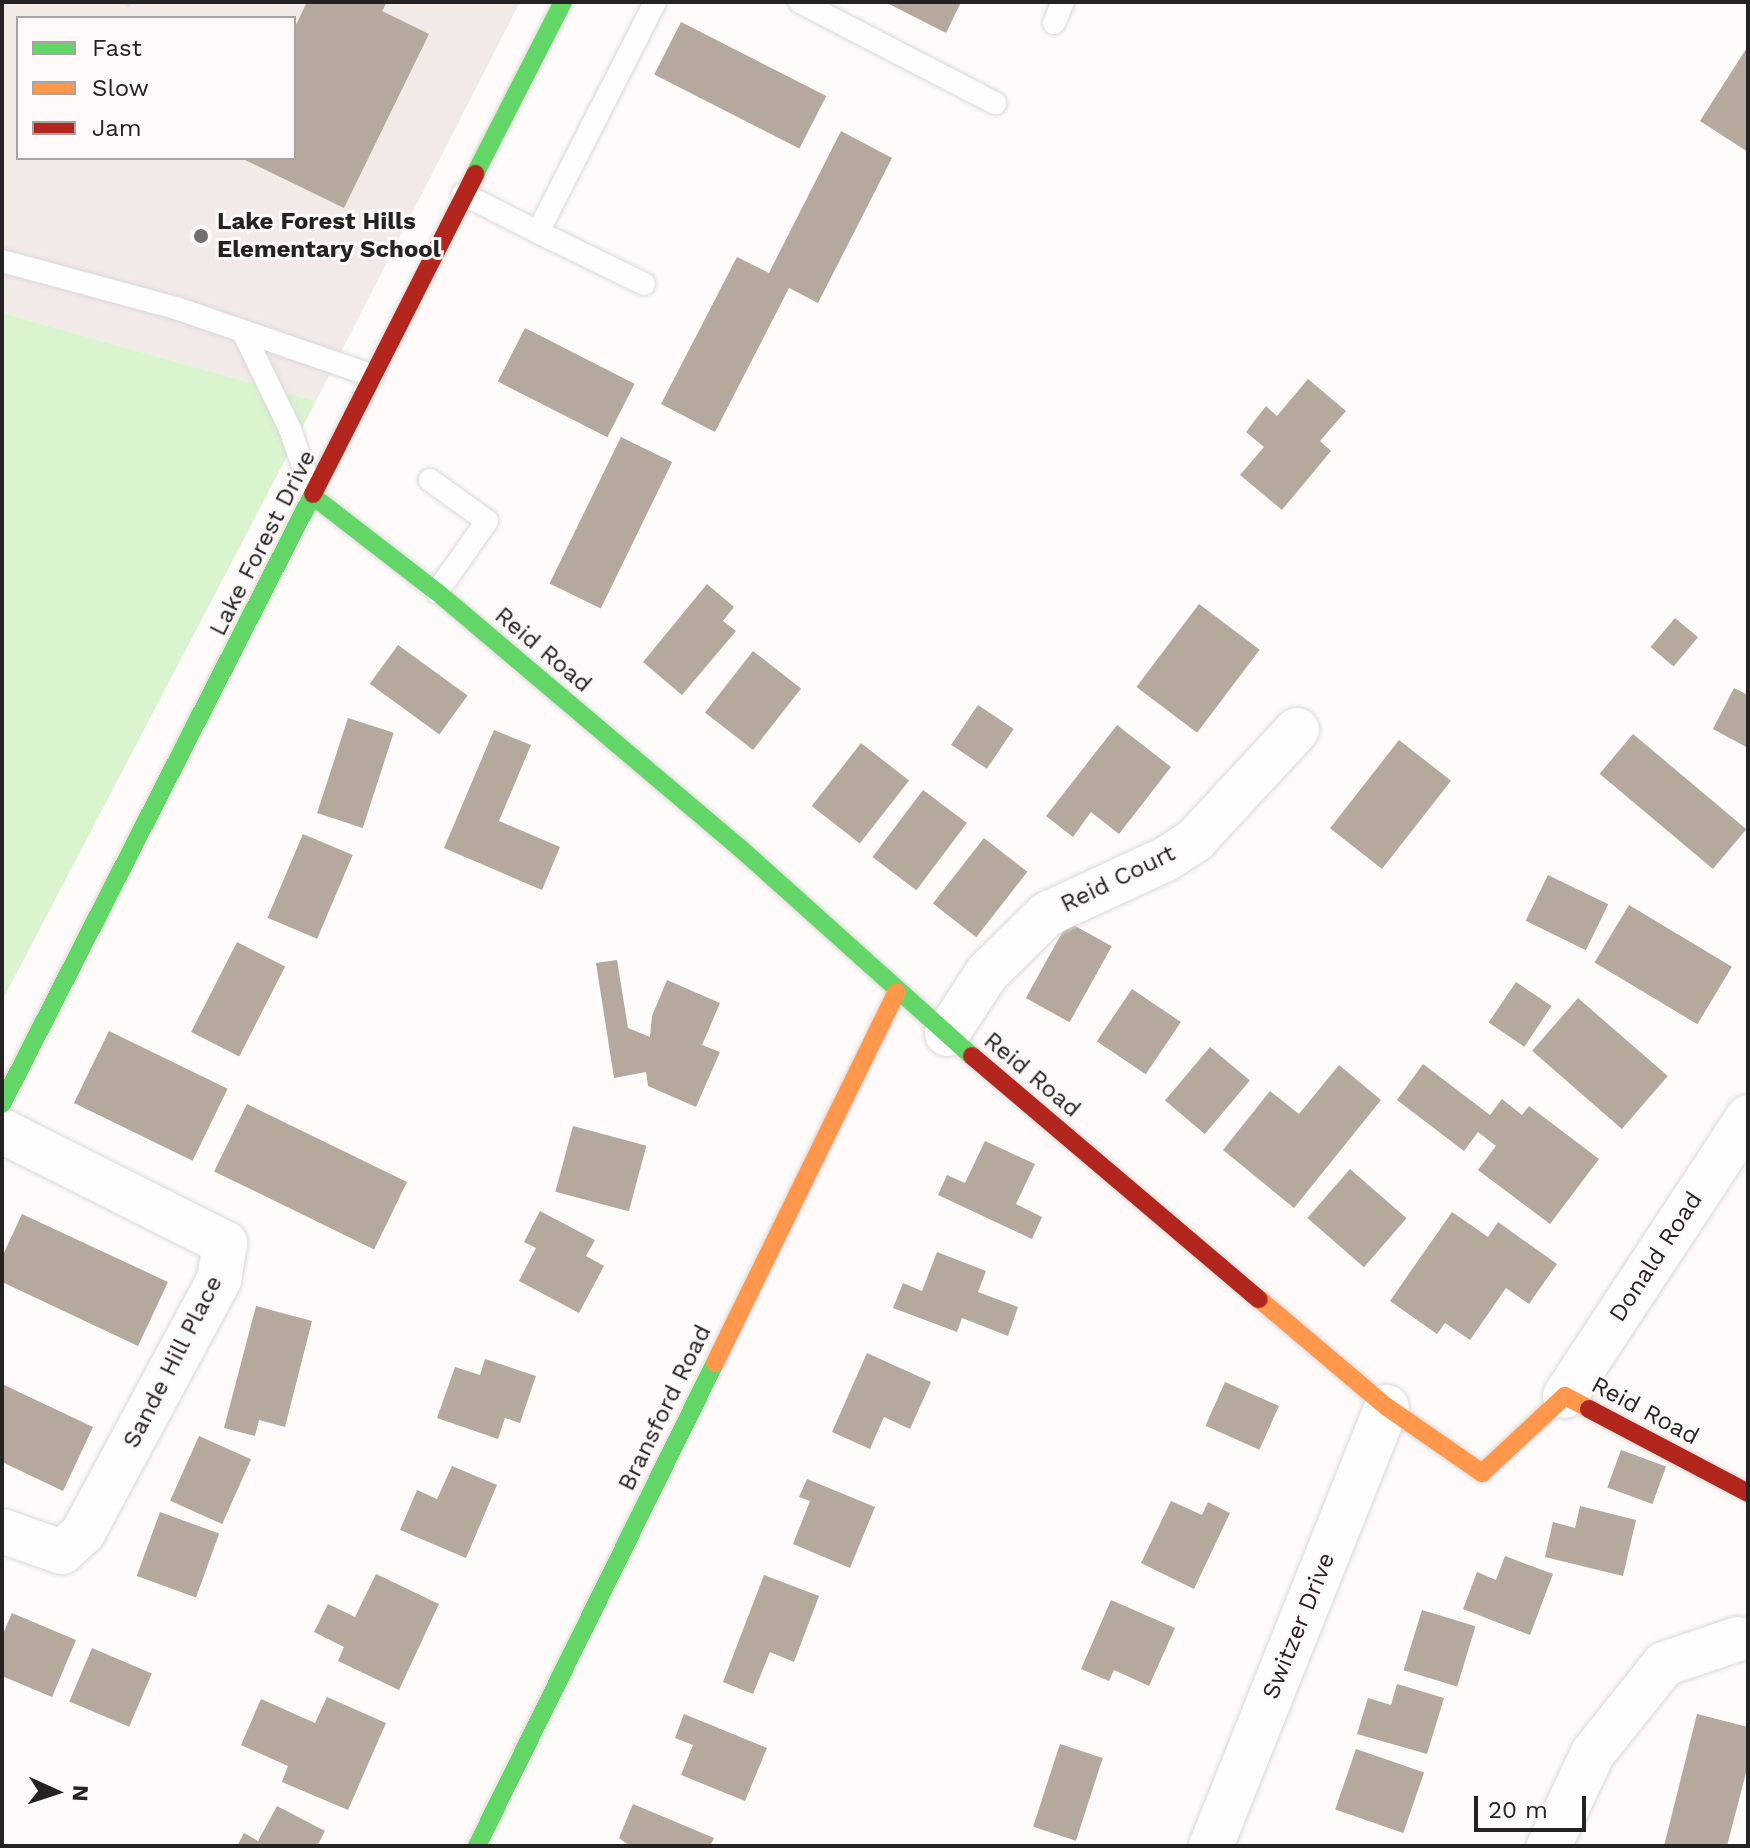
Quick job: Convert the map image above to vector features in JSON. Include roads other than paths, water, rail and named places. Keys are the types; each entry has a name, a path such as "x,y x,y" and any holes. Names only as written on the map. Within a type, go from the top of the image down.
{"street":[{"name":"Lake Forest Drive","path":"2,1104 314,497 463,194 563,2"},
{"name":"Reid Road","path":"314,497 437,592 740,848 897,992 1387,1407 1482,1473 1565,1396 1748,1493"},
{"name":"Reid Court","path":"947,1034 987,973 1047,914 1166,859 1195,840 1297,730"},
{"name":"Bransford Road","path":"477,1846 897,992"},
{"name":"Donald Road","path":"1565,1396 1748,1117"},
{"name":"Sande Hill Place","path":"2,1131 225,1243 219,1280 83,1533 62,1552 2,1531"},
{"name":"Switzer Drive","path":"1211,1846 1387,1407"},
{"path":"1549,1846 1593,1753 1664,1664 1738,1639"}],"lane":[{"path":"538,232 655,2"},
{"path":"800,2 995,103"},
{"path":"1054,23 1063,2"},
{"path":"463,194 644,284"},
{"path":"2,261 243,332 373,376"},
{"path":"243,332 290,429 314,497"},
{"path":"430,480 487,521 437,592"}],"place":[{"name":"Lake Forest Hills Elementary School","path":"201,236"}]}
